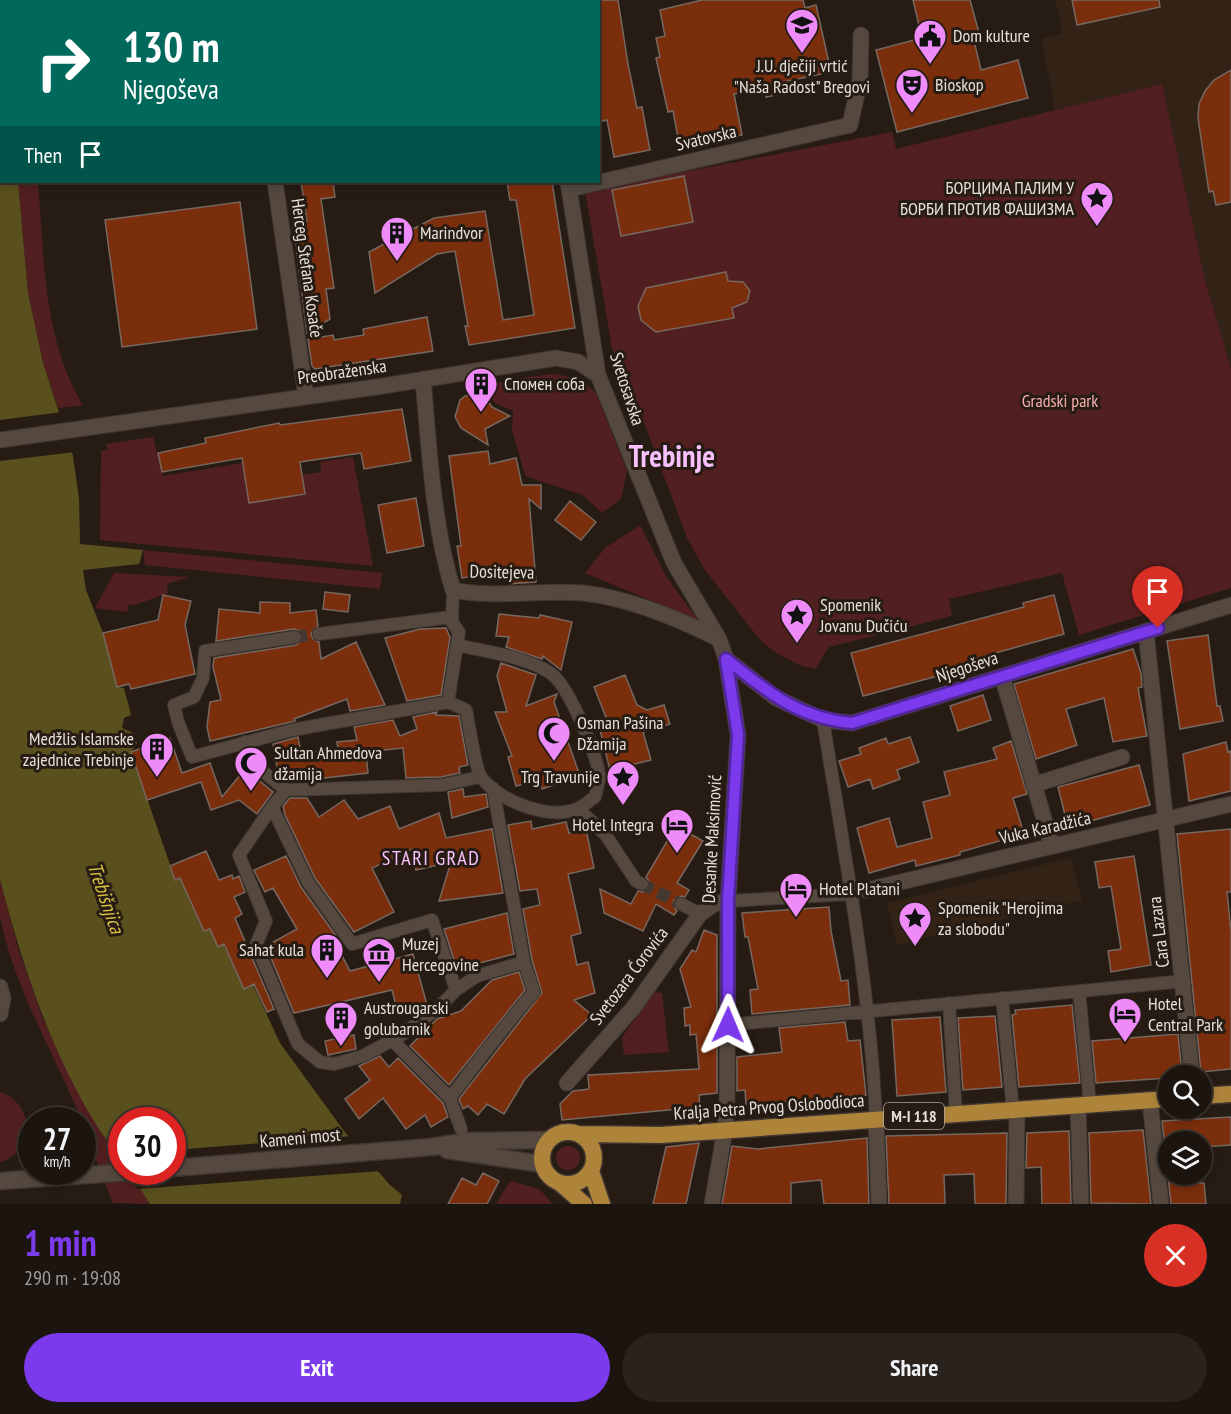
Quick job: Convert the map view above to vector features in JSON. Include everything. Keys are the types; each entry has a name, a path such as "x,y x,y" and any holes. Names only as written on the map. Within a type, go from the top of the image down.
{"main road":[{"path":"1212,1095 1231,1094"},
{"name":"Kralja Petra Prvog Oslobodioca","path":"661,1135 1158,1101"},
{"name":"M-I 118","path":"548,1140 563,1132 610,1136 661,1135"},
{"path":"579,1134 592,1146 592,1162 602,1204"},
{"name":"M-I 118","path":"560,1183 578,1182 592,1162 624,1142 661,1135"},
{"path":"548,1140 541,1156 546,1173 584,1204"}],"street":[{"name":"Svatovska","path":"600,178 850,125 860,80 861,35"},
{"name":"Herceg Stefana Kosače","path":"275,183 306,396"},
{"name":"Svetosavska","path":"569,185 598,375 674,562 719,639 726,659"},
{"name":"Preobraženska","path":"0,440 423,380 556,358 578,362 598,375"},
{"name":"Dositejeva","path":"423,380 434,482 448,572 453,590 472,594 584,593 626,603 685,622 719,639"},
{"path":"448,702 459,632 451,617 453,590"},
{"name":"Njegoševa","path":"726,659 776,698 823,720 852,723 1231,605"},
{"path":"319,634 451,617"},
{"name":"Cara Lazara","path":"1146,632 1191,1065"},
{"path":"295,637 205,651 203,678 194,697 174,705 192,758 292,730 448,702 466,710 480,777 493,788 522,806 550,811 578,809 595,797 600,776 589,741 572,704 552,674 524,660 457,645"},
{"name":"Desanke Maksimović","path":"712,1204 725,1130 728,901 738,735 726,659"},
{"path":"1002,676 1052,846"},
{"path":"823,720 850,894 874,1077 879,1204"},
{"path":"245,742 251,762 286,790 441,785 480,777"},
{"path":"1034,785 1122,757"},
{"path":"450,1098 471,1073 500,1030 534,992 524,962 493,788"},
{"path":"286,790 239,855 266,921 256,945 298,1044 320,1062 334,1064 363,1056 392,1040 437,1009 456,990 477,976 524,962"},
{"name":"Vuka Karadžića","path":"867,890 1231,804"},
{"path":"272,807 308,882 352,944 432,920 456,990"},
{"path":"578,809 605,834 636,881 642,884"},
{"path":"728,901 850,894"},
{"name":"Svetozara Ćorovića","path":"567,1083 634,1007 700,914 714,904 728,901"},
{"path":"681,904 700,914"},
{"path":"728,1025 1184,981"},
{"path":"0,987 3,998 0,1014"},
{"path":"1079,991 1084,1106 1081,1204"},
{"path":"1002,998 1015,1110 1016,1204"},
{"path":"949,1003 956,1114"},
{"path":"392,1040 450,1098 461,1129"},
{"path":"1150,1101 1161,1204"},
{"path":"431,1148 469,1141 548,1140"},
{"path":"431,1148 542,1164"},
{"name":"Kameni most","path":"186,1167 431,1148"},
{"path":"0,1181 108,1173"}],"shaded area":[{"path":"1055,0 1231,0 1231,369 1205,280 1162,84 1055,111 1042,39 1063,33"},
{"path":"1071,858 1082,900 897,945 887,903"}],"green space":[{"name":"Gradski park","path":"1162,84 1205,280 1231,369 1231,588 1079,635 1062,573 949,599 952,616 829,647 815,669 799,665 778,654 761,641 705,570 687,538 636,401 612,348 585,191 892,132 896,149"},
{"path":"18,183 38,183 44,268 53,325 70,380 83,405 58,408 43,363 28,293"},
{"path":"552,374 578,378 596,393 627,471 621,499 602,513 583,495 525,476 512,429 513,411 495,403 483,389 506,380"},
{"path":"153,437 163,476 242,463 250,503 305,494 302,475 321,472 320,462 353,457 373,566 100,540 101,451 108,450 106,444"},
{"path":"640,525 666,576 698,620 585,573 605,548"},
{"path":"143,550 382,573 380,589 145,565"},
{"path":"114,573 189,577 167,584 168,593 135,605 129,604 127,612 95,608"},
{"path":"0,879 18,948 43,1019 88,1107 76,1107 23,990 0,916"},
{"path":"655,992 662,993 669,1052 624,1055 622,1037"},
{"path":"0,1092 12,1098 20,1107 18,1107 18,1150 12,1157 0,1162"},
{"path":"96,1123 108,1141 108,1185 138,1185 150,1204 113,1203 96,1159"},
{"path":"568,1146 576,1150 580,1158 576,1166 568,1170 560,1166 556,1158 560,1150"},
{"path":"510,1181 539,1189 553,1204 496,1204"}],"water":[{"name":"Trebišnjica","path":"0,183 18,183 28,293 43,363 73,456 79,499 80,544 143,550 139,564 83,570 86,590 103,633 117,687 124,688 131,715 124,718 122,728 133,733 137,743 131,752 175,879 186,875 187,895 204,931 210,929 223,944 244,988 253,985 280,1043 344,1131 389,1184 402,1195 400,1204 150,1204 138,1185 186,1185 186,1107 108,1107 108,1142 96,1124 96,1107 86,1107 51,1037 18,943 0,879"}],"pier":[{"path":"62,412 75,452 0,461 0,420"},
{"path":"352,1136 381,1171 137,1189 134,1185 186,1185 186,1149"}],"building":[{"path":"600,0 618,0 637,108 642,107 650,150 614,157 607,120 600,122"},
{"name":"J.U. dječiji vrtić \"Naša Radost\" Bregovi","path":"702,0 803,0 805,8 816,5 831,72 783,82 785,93 766,97 764,87 734,94 742,135 680,148 673,111 668,112 656,58 660,57 656,38 665,36 660,10"},
{"name":"Dom kulture","path":"913,0 970,0 981,40 974,41 981,70 1018,60 1028,98 897,132 876,50 922,38"},
{"path":"1072,0 1159,0 1160,7 1077,25"},
{"path":"1231,70 1231,202 1216,205 1213,191 1209,192 1198,118 1199,104 1205,91 1214,80"},
{"path":"684,176 693,222 621,236 612,190"},
{"path":"301,183 333,183 335,197 321,199 334,288 326,289 330,319 307,333 293,223 307,221"},
{"path":"507,183 552,183 575,328 469,345 465,326 468,326 455,251 437,254 375,293 369,252 434,218 485,211 503,320 534,315 516,200 510,200"},
{"path":"240,202 257,329 122,347 105,220"},
{"path":"726,272 728,281 743,282 750,291 747,302 732,308 734,318 656,332 641,320 638,306 646,288"},
{"path":"427,317 433,351 315,369 312,366 308,339 333,335 334,340 364,335 363,329"},
{"name":"Спомен соба","path":"478,395 488,401 492,407 510,416 485,429 488,445 461,428 455,417 460,400 465,396"},
{"path":"402,409 411,461 364,469 361,453 300,462 305,494 249,503 242,458 162,472 158,453 206,443 205,438 279,423 280,425"},
{"path":"488,451 490,464 516,458 522,485 541,485 541,509 529,499 536,582 509,584 508,571 462,578 457,546 461,546 449,456"},
{"path":"416,498 424,546 387,553 378,505"},
{"path":"570,501 596,522 581,540 555,520"},
{"path":"325,592 350,595 348,612 323,609"},
{"path":"163,595 191,601 185,625 195,674 131,689 129,684 117,687 103,633 158,620"},
{"path":"1054,595 1064,634 977,658 979,665 863,696 851,653 1024,607 1023,603"},
{"path":"260,602 290,603 290,613 316,610 318,626 311,634 313,639 319,642 321,659 356,642 385,705 350,711 347,699 294,719 295,721 210,741 207,727 210,702 221,700 213,667 214,658 296,645 303,639 301,631 294,629 216,641 219,609 260,613"},
{"path":"499,614 539,618 540,615 572,622 561,670 543,656 542,659 506,647 509,637 496,636"},
{"path":"446,628 450,637 441,695 407,701 385,638 420,629"},
{"path":"1208,635 1217,706 1220,706 1223,721 1180,729 1167,641"},
{"path":"1133,649 1141,673 1142,687 1138,688 1147,736 1113,742 1104,698 1066,709 1077,745 1036,759 1014,684"},
{"path":"501,663 536,675 526,706 557,694 554,702 580,776 542,789 539,780 516,786 508,757 512,756 495,712 507,712 497,676"},
{"path":"625,675 637,705 647,710 664,705 670,724 643,732 651,760 610,770 598,722 607,720 594,687"},
{"path":"983,695 991,720 958,731 950,706"},
{"path":"437,712 436,715 459,716 468,765 459,767 460,773 441,777 406,778 403,748 366,752 368,773 289,782 278,773 273,744 298,737 301,753 338,749 337,742 357,740 354,727 393,720 400,736 417,729 413,717"},
{"path":"910,737 919,762 897,770 900,779 873,789 870,779 848,787 839,761 861,754 859,748 886,738 888,744"},
{"path":"170,738 182,773 210,763 222,797 245,769 273,792 257,814 239,800 211,810 201,782 147,800 131,752"},
{"path":"1011,741 1027,794 1013,798 1024,834 960,852 960,855 916,866 915,860 869,873 857,828 889,818 897,847 932,838 923,802 950,795 944,772 997,759 993,748"},
{"path":"1226,742 1228,752 1231,751 1231,791 1189,801 1183,754"},
{"path":"1139,765 1150,805 1068,827 1058,787"},
{"path":"463,789 464,797 486,794 488,807 452,818 448,792"},
{"path":"290,798 307,798 319,817 344,800 358,819 390,806 399,829 439,813 446,838 492,829 503,893 439,901 451,862 416,870 412,849 372,868 394,912 354,932 315,878 285,815 283,806"},
{"path":"531,821 532,829 566,822 569,833 586,829 594,868 568,874 581,933 571,936 577,965 588,962 595,993 574,1000 592,1015 525,1079 504,1114 487,1104 478,1115 468,1106 463,1109 459,1099 542,993 532,960 523,909 540,905 537,889 520,891 508,825"},
{"path":"676,826 703,841 677,883 689,890 685,897 680,896 674,900 673,905 677,911 674,915 656,904 643,931 604,913 600,889 631,904 638,891 643,892 649,888 650,883 646,877"},
{"path":"1231,829 1231,892 1227,892 1231,931 1231,1069 1212,1071 1212,1065 1200,1065 1177,834"},
{"path":"206,851 219,880 232,875 233,879 239,876 245,892 234,897 242,914 235,918 274,1009 267,1012 254,984 244,989 224,944 218,947 210,929 204,931 180,878 175,880 170,866"},
{"path":"286,856 301,887 339,940 335,942 350,971 413,954 427,1005 398,1013 392,990 294,1013 266,946 297,929 273,888 265,892 254,870"},
{"path":"1134,856 1151,965 1111,972 1108,951 1121,949 1111,886 1099,888 1095,862"},
{"path":"829,907 831,931 841,981 848,980 850,1005 752,1014 750,990 758,989 748,937 745,937 742,913"},
{"path":"507,913 514,954 457,969 444,929"},
{"path":"704,930 717,935 717,1093 699,1095 700,1107 562,1120 560,1104 573,1091 589,1089 588,1075 699,1069 696,1034 690,1035 690,1025 685,1026 684,1008 691,1007 680,969 692,950 696,952"},
{"path":"519,972 525,990 449,1085 410,1046 437,1019 461,1011 492,980"},
{"path":"1072,1005 1080,1083 1019,1087 1012,1015 1016,1014 1015,1010"},
{"path":"995,1016 1002,1087 963,1090 958,1018"},
{"path":"940,1017 946,1092 897,1096 892,1020"},
{"path":"845,1022 848,1041 860,1040 866,1095 746,1105 745,1090 737,1091 737,1057 782,1052 779,1028"},
{"path":"1178,1034 1181,1065 1158,1065 1158,1079 1096,1083 1092,1041"},
{"name":"Austrougarski golubarnik","path":"354,1035 356,1049 328,1055 325,1041"},
{"path":"380,1056 389,1067 398,1058 443,1103 448,1117 431,1127 425,1115 406,1129 383,1098 359,1119 345,1099 370,1080 359,1066"},
{"path":"1231,1117 1231,1145 1212,1146 1212,1131 1163,1131 1162,1121"},
{"path":"1143,1130 1151,1204 1091,1203 1089,1133"},
{"path":"1069,1131 1071,1204 1042,1204 1041,1167 1026,1168 1027,1133"},
{"path":"1007,1133 1006,1204 975,1204 974,1174 944,1175 945,1204 889,1204 886,1136"},
{"path":"867,1138 869,1204 824,1204 821,1180 791,1183 791,1204 722,1204 732,1146 758,1149"},
{"path":"699,1143 686,1204 653,1204 666,1147"},
{"path":"483,1173 499,1181 487,1204 448,1204 462,1178 476,1185"},
{"path":"1169,1185 1204,1185 1206,1204 1171,1204"}],"tunnel":[{"path":"295,637 319,634"},
{"path":"642,884 681,904"}],"place":[{"name":"J.U. dječiji vrtić \"Naša Radost\" Bregovi","path":"802,54"},
{"name":"Dom kulture","path":"930,65"},
{"name":"Bioskop","path":"912,114"},
{"name":"БОРЦИМА ПАЛИМ У БОРБИ ПРОТИВ ФАШИЗМА","path":"1097,227"},
{"name":"Marindvor","path":"397,262"},
{"name":"Спомен соба","path":"481,413"},
{"name":"Spomenik Jovanu Dučiću","path":"797,644"},
{"name":"Osman Pašina Džamija","path":"554,762"},
{"name":"Medžlis Islamske zajednice Trebinje","path":"157,778"},
{"name":"Sultan Ahmedova džamija","path":"251,792"},
{"name":"Trg Travunije","path":"623,806"},
{"name":"Hotel Integra","path":"677,854"},
{"name":"Hotel Platani","path":"796,918"},
{"name":"Spomenik \"Herojima za slobodu\"","path":"915,947"},
{"name":"Sahat kula","path":"327,979"},
{"name":"Muzej Hercegovine","path":"379,983"},
{"name":"Hotel Central Park","path":"1125,1043"},
{"name":"Austrougarski golubarnik","path":"341,1047"}],"district":[{"name":"Trebinje","path":"672,457"},
{"name":"STARI GRAD","path":"431,858"}],"route":[{"path":"728,1025 728,901 738,735 726,671 726,659 776,698 823,720 852,723 1158,628"}]}
